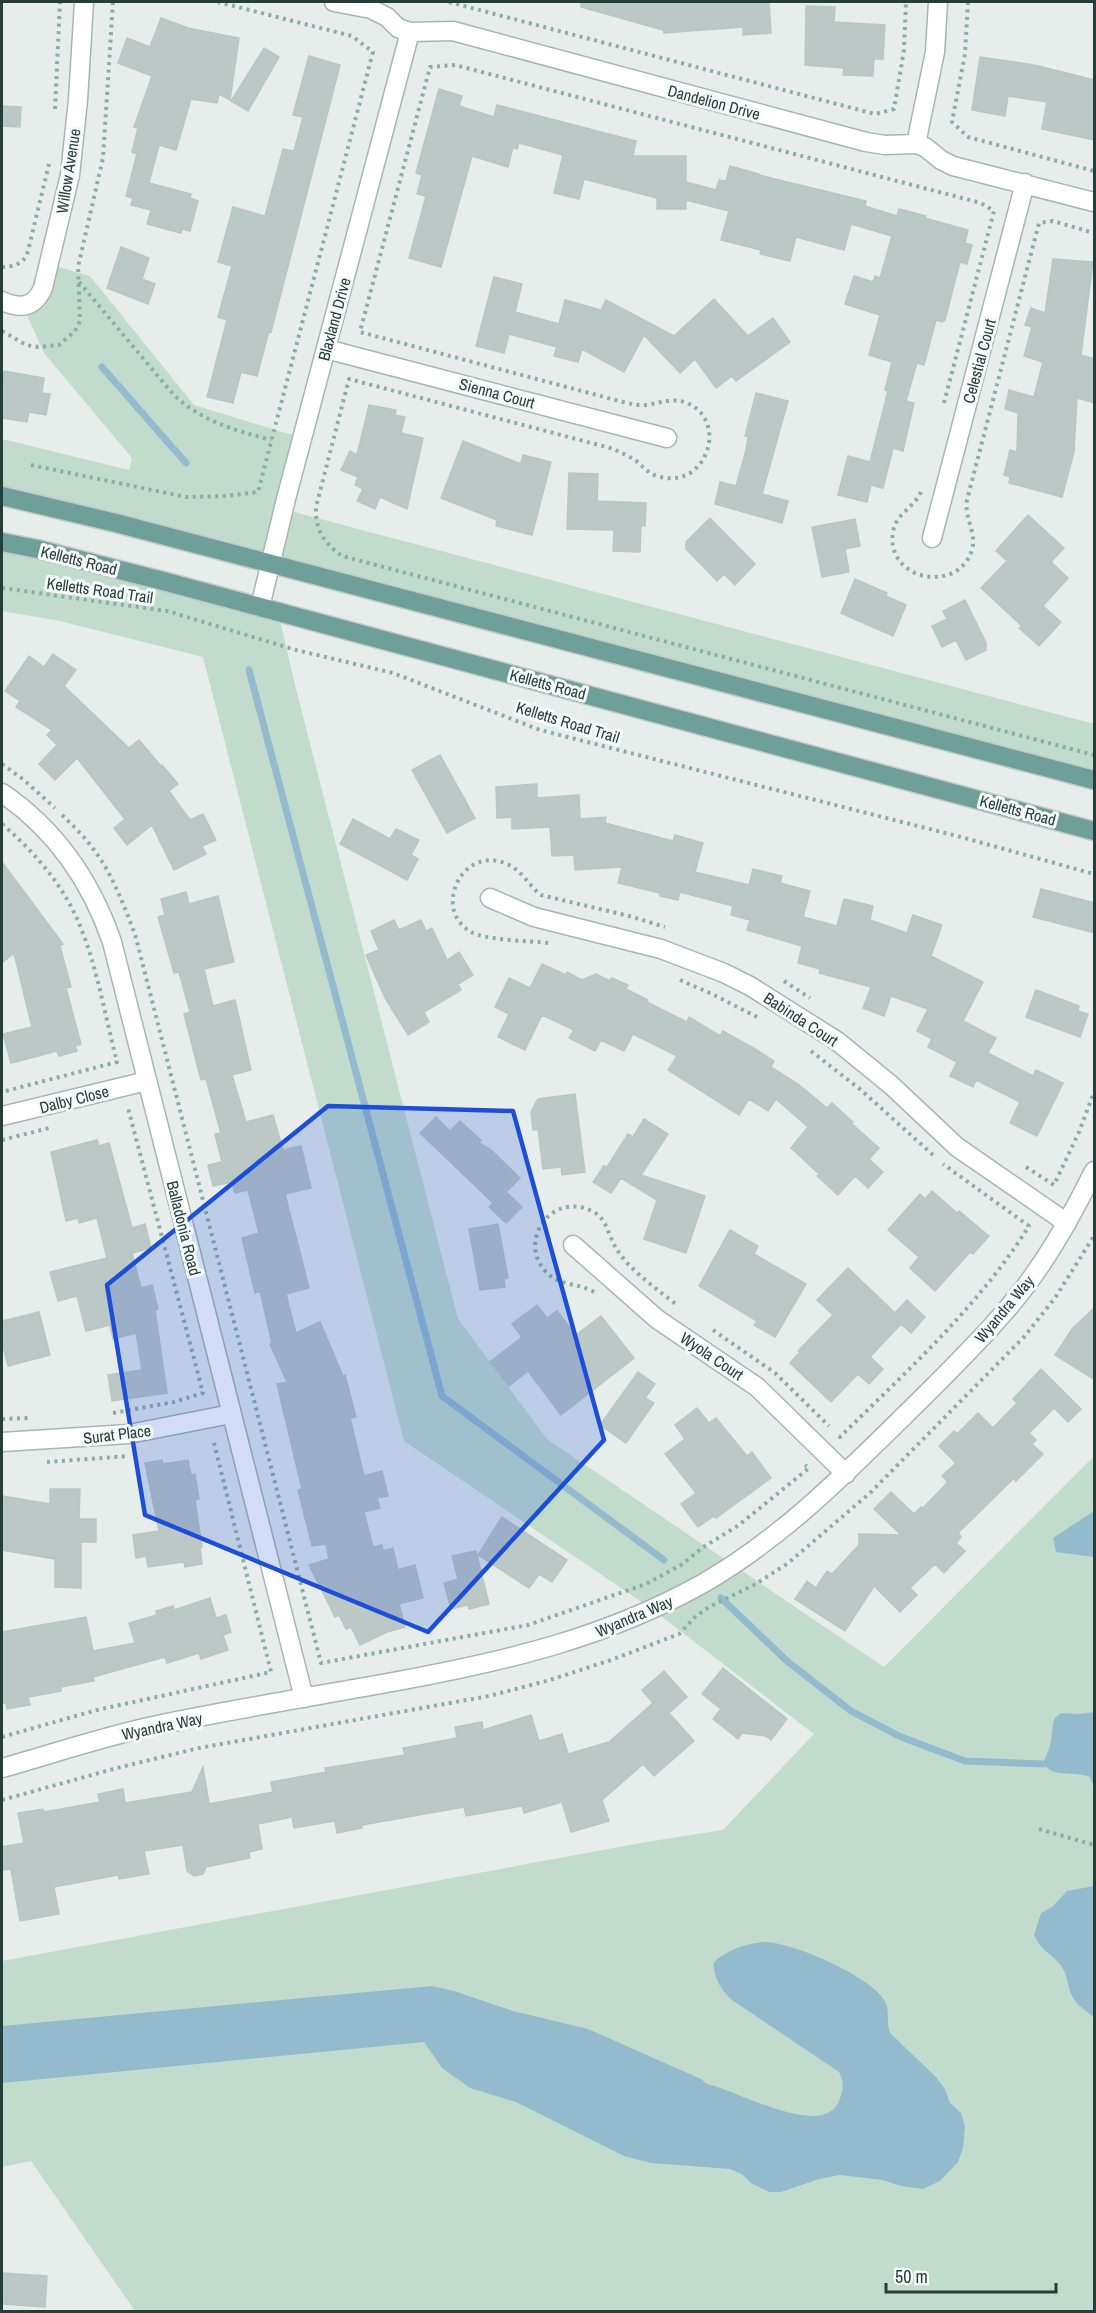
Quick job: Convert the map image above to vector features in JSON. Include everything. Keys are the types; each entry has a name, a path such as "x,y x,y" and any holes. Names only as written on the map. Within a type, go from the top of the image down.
{"main road":[{"path":"2,496 270,563 1095,780"},
{"name":"Kelletts Road","path":"2,542 260,607 1095,831"}],"street":[{"name":"Willow Avenue","path":"2,301 17,306 30,305 43,288 65,203 72,165 84,2"},
{"path":"334,2 371,9 387,17 399,28 410,32"},
{"path":"938,2 933,63 916,144 925,147 953,166 1095,202"},
{"name":"Dandelion Drive","path":"410,32 453,31 866,142 885,146 916,144"},
{"name":"Blaxland Drive","path":"260,607 410,32"},
{"name":"Celestial Court","path":"932,538 1025,183"},
{"name":"Sienna Court","path":"326,349 667,438"},
{"name":"Balladonia Road","path":"2,793 33,817 51,835 80,872 103,916 112,942 304,1698"},
{"name":"Babinda Court","path":"490,898 534,917 661,949 724,973 750,986 837,1041 891,1085 957,1147 1067,1223"},
{"name":"Dalby Close","path":"2,1116 147,1081"},
{"name":"Wyandra Way","path":"2,1768 150,1727 519,1656 598,1632 642,1614 705,1582 758,1548 808,1508 846,1474 945,1375 1009,1307 1067,1223 1095,1171"},
{"name":"Wyola Court","path":"573,1245 657,1319 757,1387 846,1474"},
{"name":"Surat Place","path":"2,1442 129,1434 231,1414"}],"path":[{"path":"55,111 60,2"},
{"path":"2,331 26,345 38,347 59,345 75,331 80,321 78,267 103,158 113,2"},
{"path":"31,465 186,497 258,492 373,52 352,36 218,2"},
{"path":"449,2 874,114 894,109 904,50 906,2"},
{"path":"968,2 965,54 952,122 968,137 1095,171"},
{"path":"360,332 430,67 455,65 981,203 994,211"},
{"path":"2,267 15,266 24,261 27,255 50,159"},
{"path":"1039,224 1053,221 1095,233"},
{"path":"79,282 186,407 214,423 271,440"},
{"path":"349,379 316,507 315,521 322,537 342,556 1095,755"},
{"name":"Kelletts Road Trail","path":"2,588 167,611 296,650 393,673 540,730 949,834 1095,874"},
{"path":"2,824 25,844 44,866 62,891 78,921 98,985 117,1062 2,1092"},
{"path":"554,944 482,935 466,929 457,916 453,900 457,882 461,876 472,865 479,862 498,861 515,868 541,895 672,929"},
{"path":"671,976 764,1021"},
{"path":"776,977 819,1004"},
{"path":"810,1051 861,1090 934,1156"},
{"path":"1017,1162 1054,1185 1095,1092"},
{"path":"105,1413 157,1406 203,1393 128,1108"},
{"path":"710,1328 775,1373 840,1437 960,1316 1014,1250 1029,1226 942,1163"},
{"path":"598,1295 587,1288 561,1282 548,1275 535,1254 538,1232 549,1214 559,1208 581,1208 601,1217 622,1257 684,1311"},
{"path":"2,1800 199,1748 489,1696 550,1680 679,1634 696,1616 714,1604 754,1585 787,1564 828,1530 955,1409 1024,1337 1055,1298 1095,1236"},
{"path":"2,1419 35,1418"},
{"path":"2,1737 97,1710 271,1672 214,1439"},
{"path":"321,1663 528,1625 646,1584 681,1565 783,1490 808,1468 800,1460"},
{"path":"1039,1829 1095,1845"}],"highlighted area":[{"path":"328,1106 513,1111 604,1440 428,1632 145,1515 107,1285"}],"green space":[{"path":"49,264 90,276 194,405 302,438 283,509 1094,724 1094,780 2,496 2,439 129,470 132,458 44,353 23,306"},
{"path":"2,542 278,612 458,1319 547,1439 884,1667 1094,1456 1094,2311 135,2311 31,2161 2,2167 2,1961 646,1842 723,1830 814,1734 652,1609 404,1441 203,657 60,621 2,611"}],"water":[{"path":"1094,1511 1094,1557 1056,1552 1053,1538"},
{"path":"1094,1712 1094,1787 1090,1777 1059,1773 1048,1769 1043,1764 1050,1746 1054,1719 1061,1713"},
{"path":"1094,1886 1094,2017 1075,2001 1062,1966 1043,1948 1034,1935 1041,1913 1052,1907 1067,1891"},
{"path":"765,1942 794,1948 831,1963 864,1981 885,2001 890,2033 936,2077 945,2089 950,2103 961,2113 965,2126 963,2148 958,2162 940,2181 923,2189 901,2186 883,2180 840,2175 819,2179 781,2192 769,2192 730,2169 651,2163 624,2156 516,2102 470,2088 442,2068 424,2042 2,2083 2,2026 432,1986 513,2011 588,2029 701,2079 707,2084 776,2109 814,2116 828,2113 838,2103 843,2088 839,2072 732,2000 721,1988 716,1978 714,1962 719,1958 738,1948"}],"building":[{"path":"581,2 769,2 771,33 743,35 743,27 664,33 663,30 581,7"},
{"path":"806,6 835,7 834,22 885,25 883,59 874,59 873,76 843,75 844,68 805,65"},
{"path":"161,18 188,28 239,38 230,100 219,94 217,103 191,99 176,150 159,145 149,183 191,194 190,198 198,201 190,231 182,229 181,233 147,224 151,210 131,205 133,198 126,196 137,154 132,152 138,128 134,127 152,76 118,63 127,38 150,47"},
{"path":"264,48 279,57 248,111 231,101"},
{"path":"309,56 340,65 271,332 269,331 257,376 241,372 233,403 207,397 227,320 218,317 232,266 218,262 233,207 265,216 283,149 294,151 303,117 293,115"},
{"path":"980,57 1034,65 1095,80 1095,140 1042,129 1047,102 1008,96 1005,116 972,110"},
{"path":"439,89 462,96 459,106 494,117 497,105 636,141 633,156 686,156 686,182 716,190 719,180 726,181 730,166 866,201 865,206 897,216 899,209 968,230 965,243 972,245 967,264 960,262 945,320 942,322 936,320 924,365 917,363 906,401 914,403 903,451 893,448 883,488 871,485 867,502 838,495 848,456 870,462 888,391 885,390 892,362 869,355 880,315 845,304 854,276 873,282 875,276 880,278 892,236 851,224 844,250 796,237 790,261 760,254 761,250 721,240 729,211 686,200 686,209 657,209 657,198 584,179 579,199 554,193 563,155 519,143 517,149 513,147 508,167 472,156 441,267 409,258 426,196 417,194 422,175 416,173"},
{"path":"2,106 21,107 20,127 2,126"},
{"path":"121,247 149,258 142,279 155,284 148,304 107,288"},
{"path":"1053,259 1093,262 1081,355 1095,359 1095,403 1077,398 1074,452 1062,497 1009,483 1010,477 1004,475 1010,450 1017,452 1018,413 1005,409 1009,390 1034,397 1043,362 1024,356 1032,327 1025,325 1031,308 1045,313"},
{"path":"494,277 522,284 515,312 559,324 565,300 601,310 606,300 674,336 714,299 748,336 773,318 790,342 736,381 732,376 716,388 695,359 680,373 644,335 624,372 582,349 578,362 554,356 557,347 509,334 504,353 476,346"},
{"path":"4,371 44,378 42,393 50,394 46,415 29,412 27,422 2,418"},
{"path":"756,393 788,401 762,494 788,501 782,523 715,504 720,482 736,486 746,450 748,437 745,436"},
{"path":"369,405 396,410 395,415 405,417 401,433 423,438 407,509 380,497 375,509 357,501 363,489 355,485 358,477 341,470 350,451 357,455"},
{"path":"463,441 521,464 523,455 551,462 532,535 496,526 497,520 441,498"},
{"path":"569,473 598,474 597,501 646,503 645,526 641,525 640,552 613,551 614,530 567,529"},
{"path":"1028,515 1064,548 1051,562 1068,578 1043,606 1061,622 1039,646 1019,628 1022,626 981,588 1007,561 996,551"},
{"path":"710,518 755,564 735,585 724,574 717,581 686,549 686,542"},
{"path":"855,519 860,546 845,549 849,572 822,577 812,527"},
{"path":"855,579 887,593 886,596 906,605 893,636 841,613"},
{"path":"965,600 986,643 986,650 966,660 956,640 942,647 932,626 947,619 943,611"},
{"path":"53,654 76,670 64,686 129,748 139,740 178,784 169,791 190,820 203,814 216,840 202,846 206,854 174,870 152,825 127,845 114,828 125,819 77,758 55,780 39,764 57,745 47,735 52,730 16,707 20,701 5,691 29,656 44,667"},
{"path":"440,755 475,818 447,833 412,770"},
{"path":"537,784 537,798 579,795 580,819 606,817 605,823 673,841 675,835 703,843 695,872 749,885 753,869 782,876 780,883 810,891 803,917 837,926 844,899 873,906 870,920 907,933 913,915 942,925 931,956 983,982 963,1021 996,1038 988,1053 1033,1076 1036,1070 1063,1083 1037,1136 1010,1123 1020,1102 976,1080 973,1087 950,1076 957,1062 928,1047 932,1039 917,1031 928,1009 891,996 884,1016 863,1008 871,987 819,973 820,969 798,963 802,946 747,930 750,920 731,915 733,906 680,892 678,900 660,896 660,893 618,883 622,867 575,870 574,855 552,856 550,827 512,829 512,817 497,818 496,787"},
{"path":"353,819 390,839 396,829 419,840 411,855 418,859 407,880 340,844"},
{"path":"2,862 63,944 60,946 71,987 66,988 81,1044 75,1046 77,1051 59,1056 57,1051 11,1063 3,1034 32,1027 14,953 2,963"},
{"path":"1041,889 1095,903 1095,933 1033,917"},
{"path":"186,892 189,904 218,896 234,962 204,969 213,1006 235,1000 251,1070 232,1075 246,1122 273,1115 283,1150 301,1146 311,1188 285,1194 309,1288 286,1294 296,1333 320,1322 343,1376 345,1375 356,1417 350,1418 364,1476 382,1471 388,1496 377,1498 380,1508 364,1512 373,1547 382,1545 383,1551 393,1548 398,1570 415,1565 423,1598 399,1604 405,1627 387,1632 360,1645 351,1627 346,1629 339,1615 335,1617 309,1565 329,1559 326,1544 312,1546 298,1490 302,1489 277,1384 287,1382 270,1344 272,1343 260,1291 255,1293 242,1238 259,1233 248,1190 235,1193 232,1182 213,1186 208,1165 222,1162 215,1134 221,1133 206,1079 201,1080 184,1014 190,1012 179,972 174,973 158,917 165,915 161,899"},
{"path":"394,920 399,930 421,920 426,931 432,928 447,960 459,952 473,975 458,984 461,990 424,1012 429,1022 408,1035 385,998 366,955 379,950 371,931"},
{"path":"542,964 566,975 567,972 582,980 596,974 610,981 612,978 628,985 626,989 648,1000 647,1002 687,1022 689,1017 720,1036 723,1031 755,1049 774,1061 771,1067 798,1084 827,1108 832,1103 853,1122 851,1123 879,1148 869,1159 883,1172 868,1188 855,1176 838,1195 791,1148 808,1127 776,1099 768,1111 749,1099 739,1115 668,1070 677,1056 633,1034 624,1051 601,1040 595,1051 569,1038 574,1030 542,1015 525,1050 498,1037 509,1014 495,1007 509,978 530,988"},
{"path":"1036,990 1079,1006 1078,1011 1088,1014 1080,1037 1026,1017"},
{"path":"575,1094 585,1172 562,1175 561,1167 543,1169 538,1129 533,1130 531,1112 538,1099"},
{"path":"436,1117 450,1131 460,1121 481,1140 479,1143 490,1149 520,1178 506,1192 522,1207 506,1223 489,1207 493,1203 420,1133"},
{"path":"644,1119 668,1134 641,1175 705,1196 686,1253 644,1239 657,1200 621,1178 611,1193 593,1182 604,1166 607,1167 628,1134 633,1137"},
{"path":"97,1140 99,1146 109,1143 132,1228 145,1224 151,1248 132,1253 141,1288 152,1285 158,1309 155,1310 167,1393 112,1401 108,1375 142,1370 136,1333 113,1339 110,1325 86,1331 77,1296 58,1301 50,1272 107,1258 97,1218 79,1223 78,1218 66,1221 51,1152"},
{"path":"932,1191 989,1236 973,1254 970,1252 935,1291 910,1268 919,1257 888,1230 920,1194 925,1199"},
{"path":"498,1224 508,1278 504,1279 505,1287 480,1290 469,1229"},
{"path":"730,1230 758,1246 754,1254 806,1284 775,1337 754,1325 757,1321 699,1286"},
{"path":"848,1268 895,1313 907,1300 925,1317 911,1333 901,1324 870,1357 883,1369 869,1384 858,1374 831,1402 790,1363 800,1352 798,1351 833,1315 817,1300"},
{"path":"537,1305 547,1318 557,1311 576,1335 601,1316 634,1358 561,1415 528,1371 509,1386 490,1362 522,1337 512,1324"},
{"path":"1095,1307 1095,1380 1055,1355 1072,1329"},
{"path":"39,1312 50,1355 8,1366 2,1342 2,1321"},
{"path":"1041,1369 1081,1409 1068,1422 1054,1408 1029,1433 1036,1440 1032,1444 1043,1454 1016,1481 1014,1478 958,1533 961,1537 956,1543 965,1551 944,1573 935,1564 910,1588 917,1595 900,1612 874,1586 845,1631 795,1599 807,1581 816,1588 827,1571 832,1574 859,1545 859,1534 901,1535 874,1509 891,1492 914,1514 921,1507 923,1508 948,1482 942,1476 956,1463 939,1446 954,1431 957,1434 978,1413 993,1428 1017,1403 1013,1399"},
{"path":"638,1372 655,1384 645,1398 654,1403 626,1443 600,1425"},
{"path":"697,1408 709,1423 716,1418 747,1456 752,1452 771,1478 716,1518 714,1516 698,1527 681,1504 696,1493 665,1454 685,1439 675,1425"},
{"path":"162,1460 163,1464 188,1460 191,1475 195,1474 199,1499 195,1500 202,1547 200,1547 202,1564 185,1567 184,1562 148,1567 146,1556 136,1558 133,1535 159,1531 145,1463"},
{"path":"50,1489 80,1489 79,1519 96,1519 96,1542 81,1542 81,1588 55,1587 55,1559 2,1550 2,1496 50,1504"},
{"path":"502,1517 567,1560 552,1582 539,1574 529,1588 478,1555"},
{"path":"476,1551 489,1604 469,1609 468,1605 451,1609 444,1583 458,1579 452,1556"},
{"path":"210,1598 216,1618 226,1615 231,1632 223,1635 228,1650 201,1659 199,1653 167,1663 165,1657 93,1677 94,1681 61,1687 61,1691 28,1697 30,1705 7,1709 6,1703 2,1703 2,1632 86,1617 93,1651 135,1643 129,1623 157,1615 156,1611 173,1606 174,1610"},
{"path":"723,1668 787,1719 771,1740 766,1736 742,1733 738,1739 713,1719 721,1709 702,1694"},
{"path":"664,1671 687,1697 669,1713 694,1741 654,1776 643,1764 602,1800 609,1821 571,1832 562,1802 524,1813 522,1806 466,1816 464,1807 362,1825 362,1828 337,1833 335,1821 294,1828 292,1817 258,1824 262,1849 249,1852 250,1858 206,1867 203,1874 194,1876 187,1871 183,1845 144,1851 149,1874 119,1879 118,1875 54,1887 59,1914 20,1921 11,1869 3,1870 2,1860 2,1847 24,1843 18,1813 43,1809 44,1812 100,1802 98,1794 123,1789 125,1803 192,1792 203,1767 209,1804 273,1792 271,1782 326,1772 325,1768 405,1755 403,1748 457,1738 455,1727 482,1722 483,1730 531,1715 539,1741 562,1734 568,1754 609,1742 653,1703 642,1690"},
{"path":"2,2273 47,2276 45,2307 2,2304"}],"waterway":[{"path":"102,367 186,463"},
{"path":"249,670 442,1396 664,1560"},
{"path":"721,1598 787,1661 851,1711 901,1737 965,1761 1043,1764"}]}
